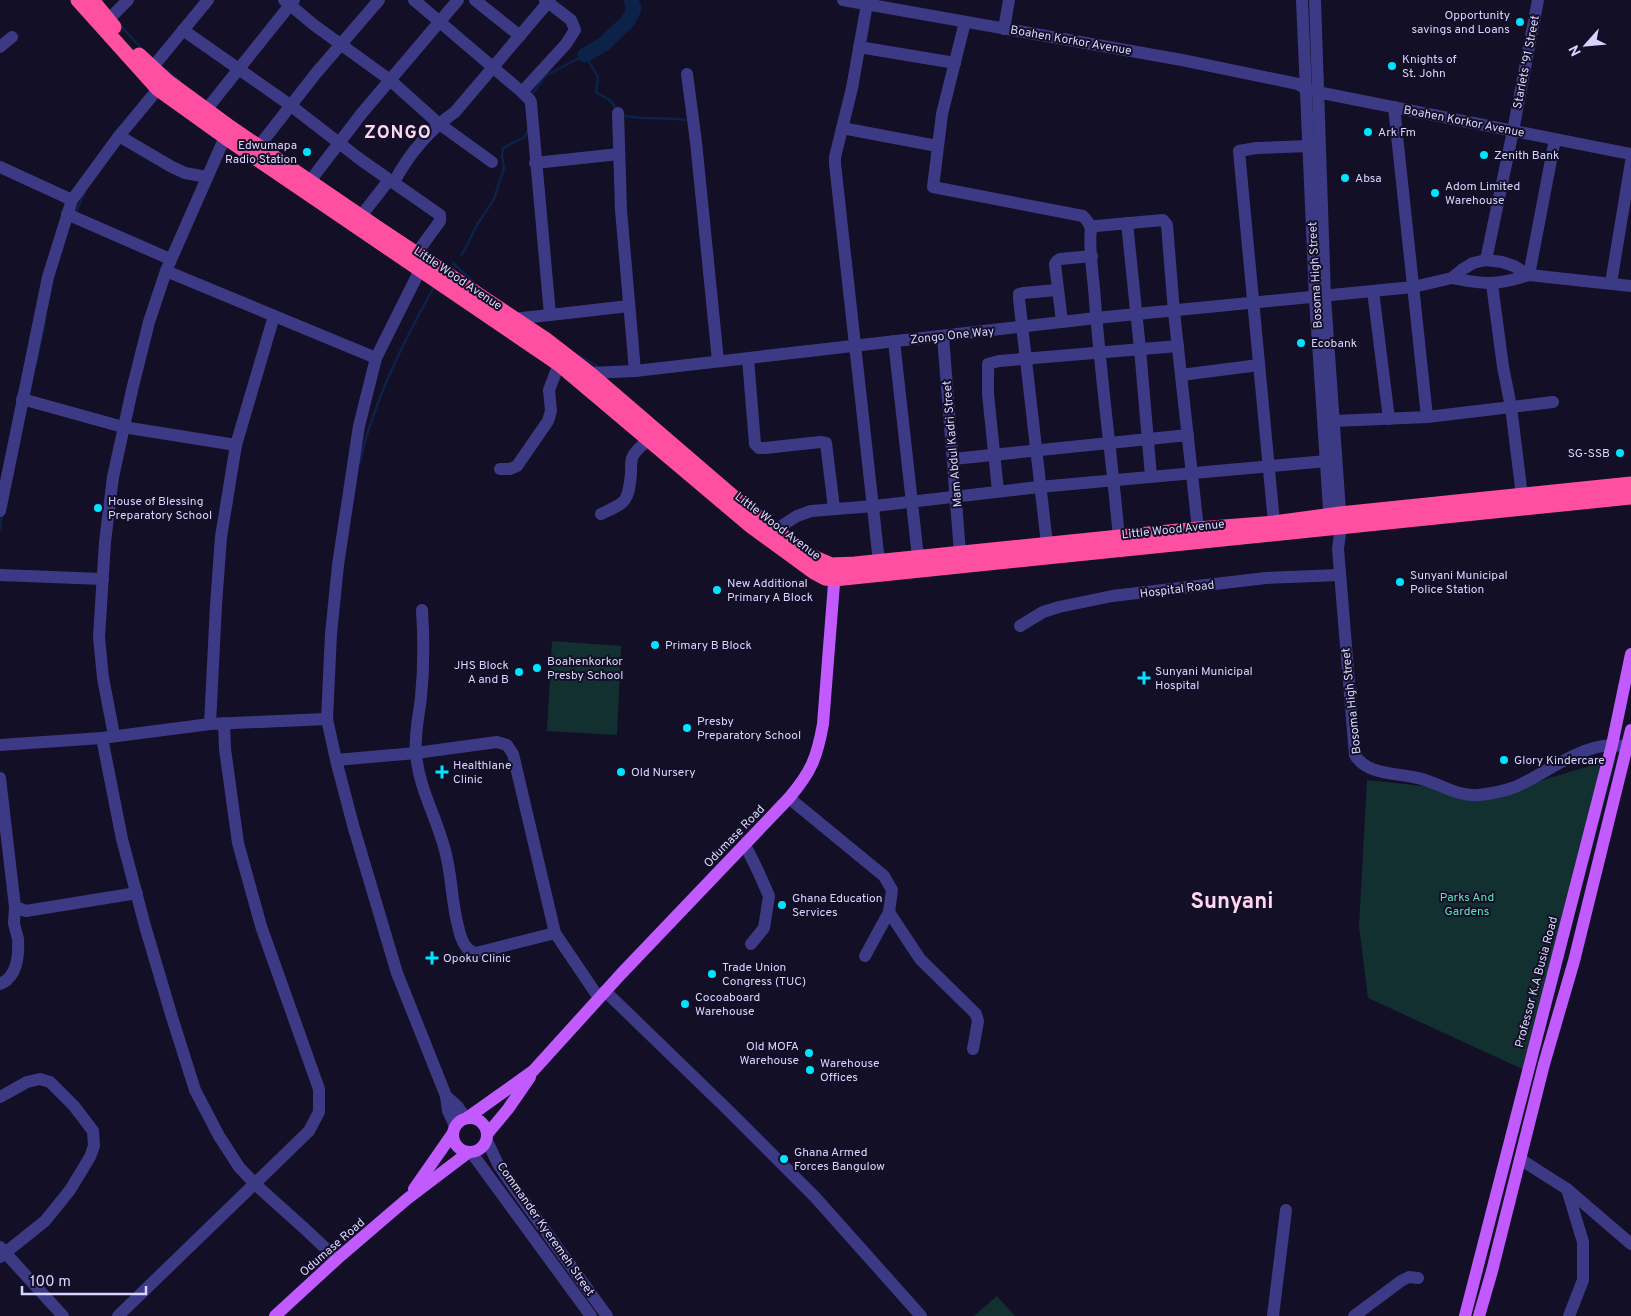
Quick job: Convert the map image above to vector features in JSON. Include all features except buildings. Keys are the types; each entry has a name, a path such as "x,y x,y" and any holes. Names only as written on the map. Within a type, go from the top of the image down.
{"highway":[{"name":"Little Wood Avenue","path":"78,0 158,89 225,137 559,364 751,526 825,578 835,572 879,562 918,557 1119,538 1153,540"},
{"name":"Little Wood Avenue","path":"92,0 152,68 173,86 360,216 512,319 545,339 589,373 746,508 808,555 835,572 1523,502 1631,497"},
{"name":"Little Wood Avenue","path":"1523,502 1631,484"},
{"name":"Little Wood Avenue","path":"1180,537 1198,528 1335,521"}],"main road":[{"name":"Odumase Road","path":"466,1118 506,1092 533,1071 804,780 813,765 819,745 826,695 835,572"},
{"name":"Professor K.A Busia Road","path":"1465,1316 1612,745 1631,654"},
{"path":"1478,1316 1546,1055 1576,952 1629,747 1631,730"},
{"name":"Odumase Road","path":"487,1137 533,1071"},
{"path":"466,1118 478,1119 486,1128 487,1137 481,1149 470,1152 462,1150 454,1140 454,1130 459,1121 466,1118"},
{"name":"Odumase Road","path":"407,1199 454,1130"},
{"name":"Odumase Road","path":"275,1316 337,1259 407,1199 470,1152"}],"street":[{"path":"108,20 128,0"},
{"path":"152,68 208,0"},
{"path":"258,146 290,105 380,0"},
{"path":"414,0 526,96 535,163 550,315"},
{"path":"310,181 390,80 458,0"},
{"path":"475,0 520,36"},
{"name":"Boahen Korkor Avenue","path":"843,0 1182,60 1514,127 1555,139 1631,154"},
{"path":"1004,28 1009,0"},
{"name":"Bosoma High Street","path":"1302,0 1309,86 1327,461 1338,549 1355,755 1358,761 1367,768 1419,778 1464,795 1478,795 1514,787 1575,755 1612,745"},
{"name":"Bosoma High Street","path":"1315,0 1309,86 1309,146 1320,297 1334,422 1335,521"},
{"name":"Starlets '91 Street","path":"1486,260 1538,0"},
{"path":"360,216 391,181 422,140 438,123 455,112 548,1 571,20 575,30 526,96"},
{"path":"206,110 289,2 341,45 390,80 438,123 492,162"},
{"path":"867,4 835,164 879,562"},
{"path":"965,22 942,114 933,187 1083,216 1088,222 1091,228 1099,352 1119,538"},
{"path":"183,30 290,105 339,143 440,215 441,218 416,254"},
{"path":"0,47 12,37"},
{"path":"859,47 955,63"},
{"path":"687,74 718,361"},
{"name":"Boahen Korkor Avenue","path":"1309,86 1394,107 1631,146"},
{"path":"0,511 48,277 72,200 119,136 158,89"},
{"path":"1394,107 1427,417"},
{"path":"618,114 622,227 635,372"},
{"path":"842,128 937,146"},
{"path":"119,136 172,168 185,173 207,177"},
{"path":"225,137 168,265 149,322 123,427 113,478 105,542 99,637 108,737 122,839 170,1014 195,1090 219,1136 239,1167 337,1259"},
{"path":"1529,275 1555,139"},
{"path":"1274,523 1239,151 1256,148 1309,146"},
{"path":"535,163 619,154"},
{"path":"1611,283 1631,162"},
{"path":"0,167 72,200"},
{"path":"67,214 274,316 376,358"},
{"path":"1091,228 1164,220 1167,225 1174,312 1198,528"},
{"path":"1127,223 1151,476"},
{"path":"1062,322 1055,264 1057,261 1092,256"},
{"path":"1452,278 1473,263 1486,260 1508,264 1529,275 1631,286"},
{"path":"420,270 376,358 359,426 338,564 331,634 327,719 353,825 395,965 446,1096 454,1130"},
{"path":"1452,278 1492,284 1512,281 1529,275"},
{"name":"Zongo One Way","path":"589,373 635,372 1096,318 1174,312 1413,287 1452,278"},
{"path":"1492,284 1502,367 1511,406 1523,502"},
{"path":"1047,544 1039,487 1020,294 1057,290"},
{"path":"1373,291 1389,419"},
{"path":"512,319 629,306"},
{"path":"210,724 221,537 236,445 274,316"},
{"name":"Mam Abdul Kadri Street","path":"943,336 960,553"},
{"path":"894,341 918,557"},
{"path":"998,491 991,433 988,364 998,361 1178,346"},
{"path":"748,359 755,444 759,448 765,448 826,443 834,508"},
{"path":"500,469 510,469 517,466 548,421 551,411 549,390 559,364"},
{"path":"1181,374 1258,365"},
{"path":"22,399 123,427 236,445"},
{"path":"1334,422 1427,417 1553,402"},
{"path":"953,459 1188,435"},
{"path":"601,514 619,506 626,500 629,494 632,458 635,452 648,440"},
{"path":"775,530 797,516 810,511 834,508 874,506 998,491 1192,472 1327,461"},
{"path":"0,575 103,579"},
{"name":"Hospital Road","path":"1020,626 1043,612 1112,596 1266,578 1339,575"},
{"path":"422,610 424,640 423,678 416,753 427,801 440,832 447,859 458,926 467,948 472,952 487,951 554,932"},
{"path":"0,745 108,737 210,724 327,719"},
{"path":"118,1316 309,1131 319,1112 319,1089 261,926 238,844 225,748 224,723"},
{"path":"336,760 416,753 497,742 507,745 513,754 554,932 602,995 730,1111 815,1197 922,1316"},
{"path":"1612,745 1629,747"},
{"path":"0,778 15,907 14,922 18,938 18,959 12,973 0,984"},
{"path":"789,798 884,876 892,890 888,912 865,956"},
{"path":"745,845 769,896 764,928 751,944"},
{"path":"15,907 26,911 137,893"},
{"path":"888,912 920,959 942,983 976,1014 978,1021 973,1049"},
{"path":"0,1097 26,1082 40,1079 50,1082 74,1106 93,1131 94,1146 70,1190 45,1221 2,1252 63,1316"},
{"path":"446,1096 466,1118"},
{"name":"Commander Kyeremeh Street","path":"487,1137 498,1164 512,1186 607,1316"},
{"name":"Commander Kyeremeh Street","path":"470,1152 591,1316"},
{"path":"1520,1159 1567,1189 1631,1244"},
{"path":"1567,1189 1583,1242 1583,1280 1569,1316"},
{"path":"1273,1316 1286,1210"},
{"path":"1354,1316 1401,1281 1409,1277 1418,1278"}],"green space":[{"path":"552,641 621,646 617,735 547,731"},
{"name":"Parks And Gardens","path":"1616,758 1533,1074 1368,998 1359,926 1367,780 1442,788 1510,790"},
{"path":"997,1296 1015,1316 974,1316"}],"waterway":[{"path":"585,55 604,44 628,21 634,9 631,0"},
{"path":"120,25 142,49"},
{"path":"531,96 545,76 585,55 598,77 596,92 611,101 616,109"},
{"path":"165,69 180,81"},
{"path":"622,115 638,118 685,120"},
{"path":"461,255 494,199 504,168 503,148 525,137 528,130"},
{"path":"75,214 85,192"},
{"path":"453,263 480,288"},
{"path":"360,462 381,394 434,287"},
{"path":"36,364 45,320"},
{"path":"579,356 599,367"},
{"path":"0,529 2,515"}],"place":[{"name":"Opportunity savings and Loans","path":"1520,22"},
{"name":"Knights of St. John","path":"1392,66"},
{"name":"Ark Fm","path":"1368,132"},
{"name":"Edwumapa Radio Station","path":"307,152"},
{"name":"Zenith Bank","path":"1484,155"},
{"name":"Absa","path":"1345,178"},
{"name":"Adom Limited Warehouse","path":"1435,193"},
{"name":"Ecobank","path":"1301,343"},
{"name":"SG-SSB","path":"1620,453"},
{"name":"House of Blessing Preparatory School","path":"98,508"},
{"name":"Sunyani Municipal Police Station","path":"1400,582"},
{"name":"New Additional Primary A Block","path":"717,590"},
{"name":"Primary B Block","path":"655,645"},
{"name":"Boahenkorkor Presby School","path":"537,668"},
{"name":"JHS Block A and B","path":"519,672"},
{"name":"Sunyani Municipal Hospital","path":"1144,678"},
{"name":"Presby Preparatory School","path":"687,728"},
{"name":"Glory Kindercare","path":"1504,760"},
{"name":"Healthlane Clinic","path":"442,772"},
{"name":"Old Nursery","path":"621,772"},
{"name":"Ghana Education Services","path":"782,905"},
{"name":"Opoku Clinic","path":"432,958"},
{"name":"Trade Union Congress (TUC)","path":"712,974"},
{"name":"Cocoaboard Warehouse","path":"685,1004"},
{"name":"Old MOFA Warehouse","path":"809,1053"},
{"name":"Warehouse Offices","path":"810,1070"},
{"name":"Ghana Armed Forces Bangulow","path":"784,1159"}],"district":[{"name":"ZONGO","path":"398,132"},
{"name":"Sunyani","path":"1232,900"}]}
